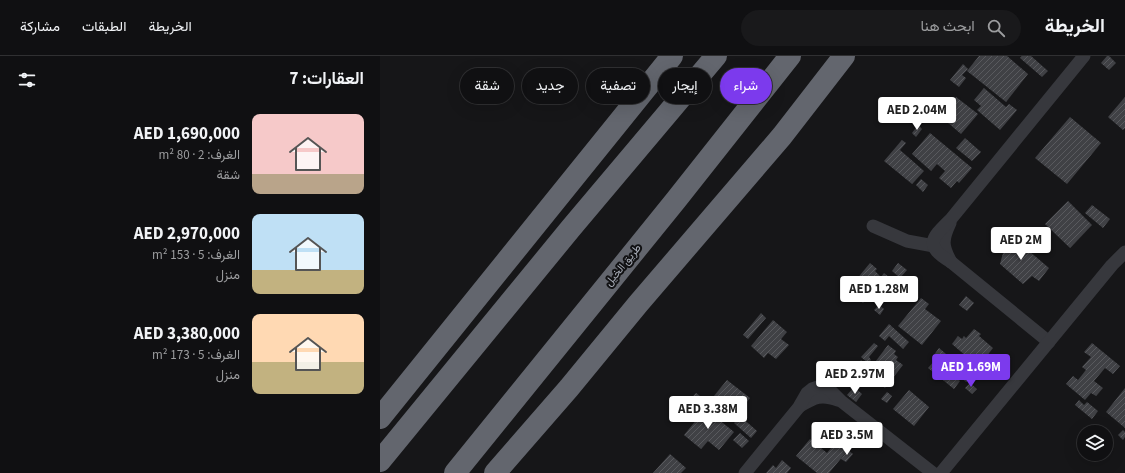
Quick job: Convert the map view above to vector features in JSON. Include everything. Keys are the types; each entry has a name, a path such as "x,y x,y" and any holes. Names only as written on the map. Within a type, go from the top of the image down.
{"highway":[{"path":"380,418 672,56"},
{"path":"380,461 566,234 716,56"},
{"name":"طريق الخيل","path":"455,473 676,200 790,56"},
{"path":"495,473 569,388 638,304 782,136 838,63 854,56"}],"street":[{"path":"1049,342 951,262 937,253 934,246 934,240 936,234 952,219 1084,56"},
{"path":"951,262 944,248 943,242 944,235 952,219"},
{"path":"873,226 906,241 934,246"},
{"path":"941,473 1112,265 1125,252"},
{"path":"745,473 799,407 807,392 818,387 824,387 830,390 842,402 933,473"}],"building":[{"path":"979,56 1007,56 1028,74 1006,102 967,71"},
{"path":"1022,56 1031,56 1048,71 1042,77 1020,58"},
{"path":"1107,56 1109,56 1116,63 1109,70 1101,63"},
{"path":"963,64 968,69 962,75 966,78 959,87 950,80"},
{"path":"984,88 1006,107 1009,104 1017,110 1000,130 977,110 981,106 974,100"},
{"path":"956,97 978,114 961,134 940,116"},
{"path":"1125,97 1125,128 1123,130 1108,117"},
{"path":"1070,117 1101,143 1067,184 1035,158"},
{"path":"918,125 922,129 916,137 912,133"},
{"path":"930,133 972,168 959,183 957,181 951,188 939,178 945,171 937,164 931,171 912,154"},
{"path":"965,138 981,152 972,161 956,148"},
{"path":"902,140 906,143 900,150 924,171 912,184 884,161"},
{"path":"921,179 928,185 923,192 916,185"},
{"path":"1068,201 1092,225 1070,248 1045,224"},
{"path":"1092,205 1110,219 1103,228 1085,213"},
{"path":"1009,234 1049,268 1039,281 1032,276 1023,284 1000,264 1003,253 998,247"},
{"path":"870,263 877,269 875,271 881,277 884,273 894,281 879,299 856,280"},
{"path":"898,263 907,270 900,278 892,271"},
{"path":"853,283 868,297 863,303 848,289"},
{"path":"966,296 974,303 967,311 959,305"},
{"path":"921,298 929,304 925,309 941,321 922,345 898,326"},
{"path":"879,305 884,309 880,315 874,310"},
{"path":"761,313 766,318 748,339 743,335"},
{"path":"773,320 787,332 781,339 789,345 776,359 768,353 764,358 751,346"},
{"path":"889,324 909,342 903,349 889,336 885,341 879,336"},
{"path":"974,329 981,334 979,336 993,348 984,359 987,361 981,369 952,344 958,336 962,339 964,336 966,338"},
{"path":"874,343 878,346 869,357 871,360 868,363 861,357"},
{"path":"1092,343 1120,366 1113,374 1105,368 1094,381 1103,388 1096,396 1091,393 1085,400 1066,384 1073,376 1078,380 1086,370 1082,367 1091,357 1084,352"},
{"path":"888,345 896,351 894,354 898,357 896,360 903,365 885,388 866,374"},
{"path":"939,348 972,376 966,382 934,355"},
{"path":"861,360 864,364 859,371 858,385 852,385 852,371"},
{"path":"935,360 960,381 954,389 928,368"},
{"path":"727,380 750,398 733,420 709,402"},
{"path":"970,383 977,389 972,394 965,388"},
{"path":"854,387 862,394 856,402 847,395"},
{"path":"1125,388 1125,428 1106,412"},
{"path":"909,390 929,407 914,426 893,409"},
{"path":"887,392 892,396 887,403 881,399"},
{"path":"696,393 700,396 688,409 691,411 688,415 681,409"},
{"path":"1079,400 1084,405 1087,402 1098,411 1092,419 1075,405"},
{"path":"700,404 734,432 719,450 708,441 701,449 684,435 698,418 693,414"},
{"path":"740,416 757,431 751,438 734,423"},
{"path":"831,426 853,444 829,473 817,473 796,456 810,439 827,453 835,443 825,435"},
{"path":"1123,430 1125,432 1125,437 1123,440 1118,435"},
{"path":"740,433 749,441 742,448 733,440"},
{"path":"848,450 853,454 846,462 841,459"},
{"path":"670,454 686,468 681,473 653,473"},
{"path":"782,460 791,468 787,473 766,473 773,465 776,468"}]}
